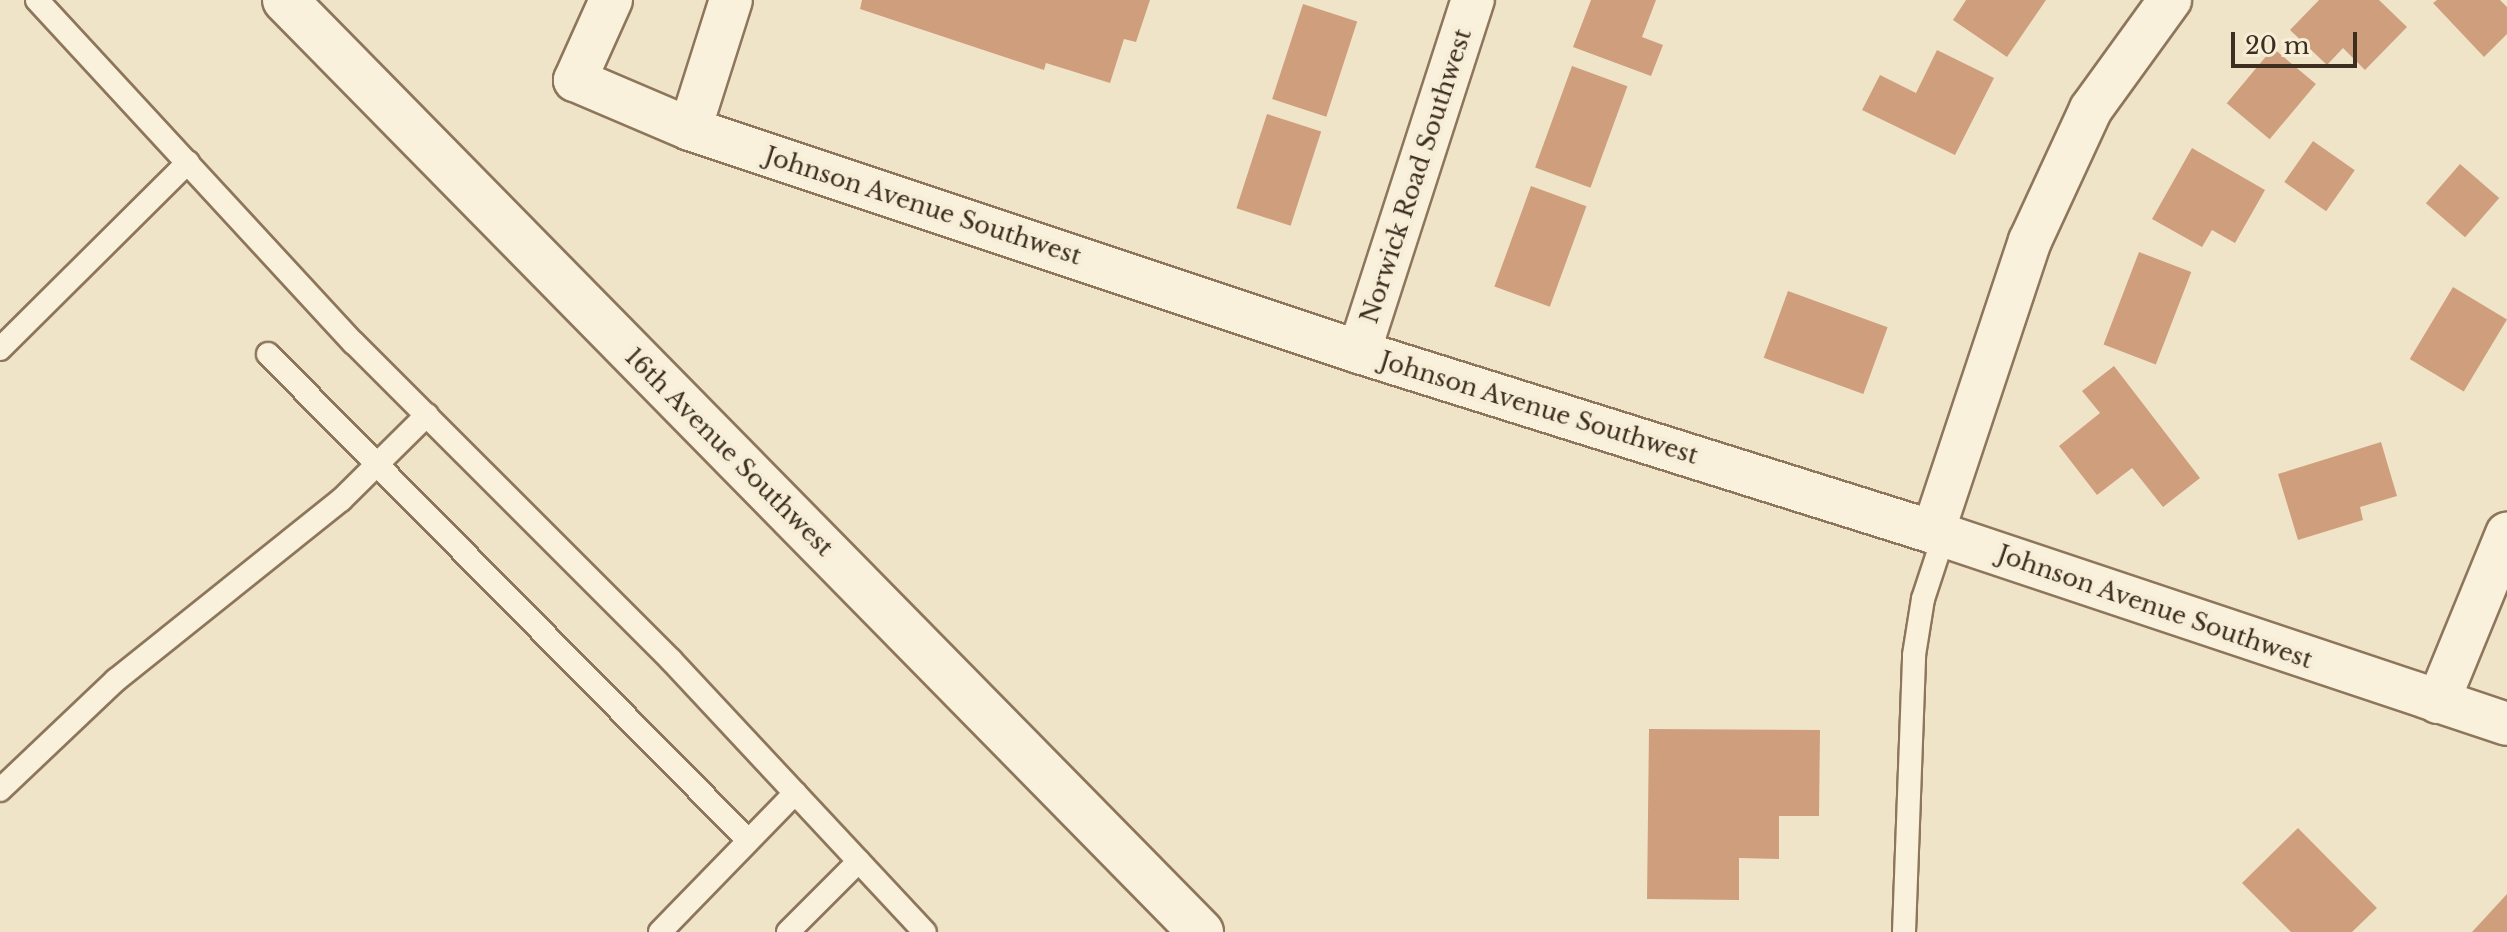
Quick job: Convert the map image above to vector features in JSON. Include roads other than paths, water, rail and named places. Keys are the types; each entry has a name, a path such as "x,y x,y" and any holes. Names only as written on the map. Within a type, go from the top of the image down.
{"main road":[{"name":"16th Avenue Southwest","path":"285,0 1190,923"}],"street":[{"name":"Johnson Avenue Southwest","path":"611,0 575,80 690,129 1359,352 1938,534 2507,724"},
{"path":"690,129 731,0"},
{"name":"Norwick Road Southwest","path":"1359,352 1473,0"},
{"path":"1938,534 2030,241 2091,109 2170,0"},
{"path":"2438,702 2507,534"}],"lane":[{"path":"37,0 354,343 671,660 925,932"},
{"path":"0,349 188,162"},
{"path":"268,354 749,841"},
{"path":"0,790 116,680 341,500 427,415"},
{"path":"1904,932 1914,655 1938,534"},
{"path":"660,932 795,793"},
{"path":"788,932 859,861"}]}
